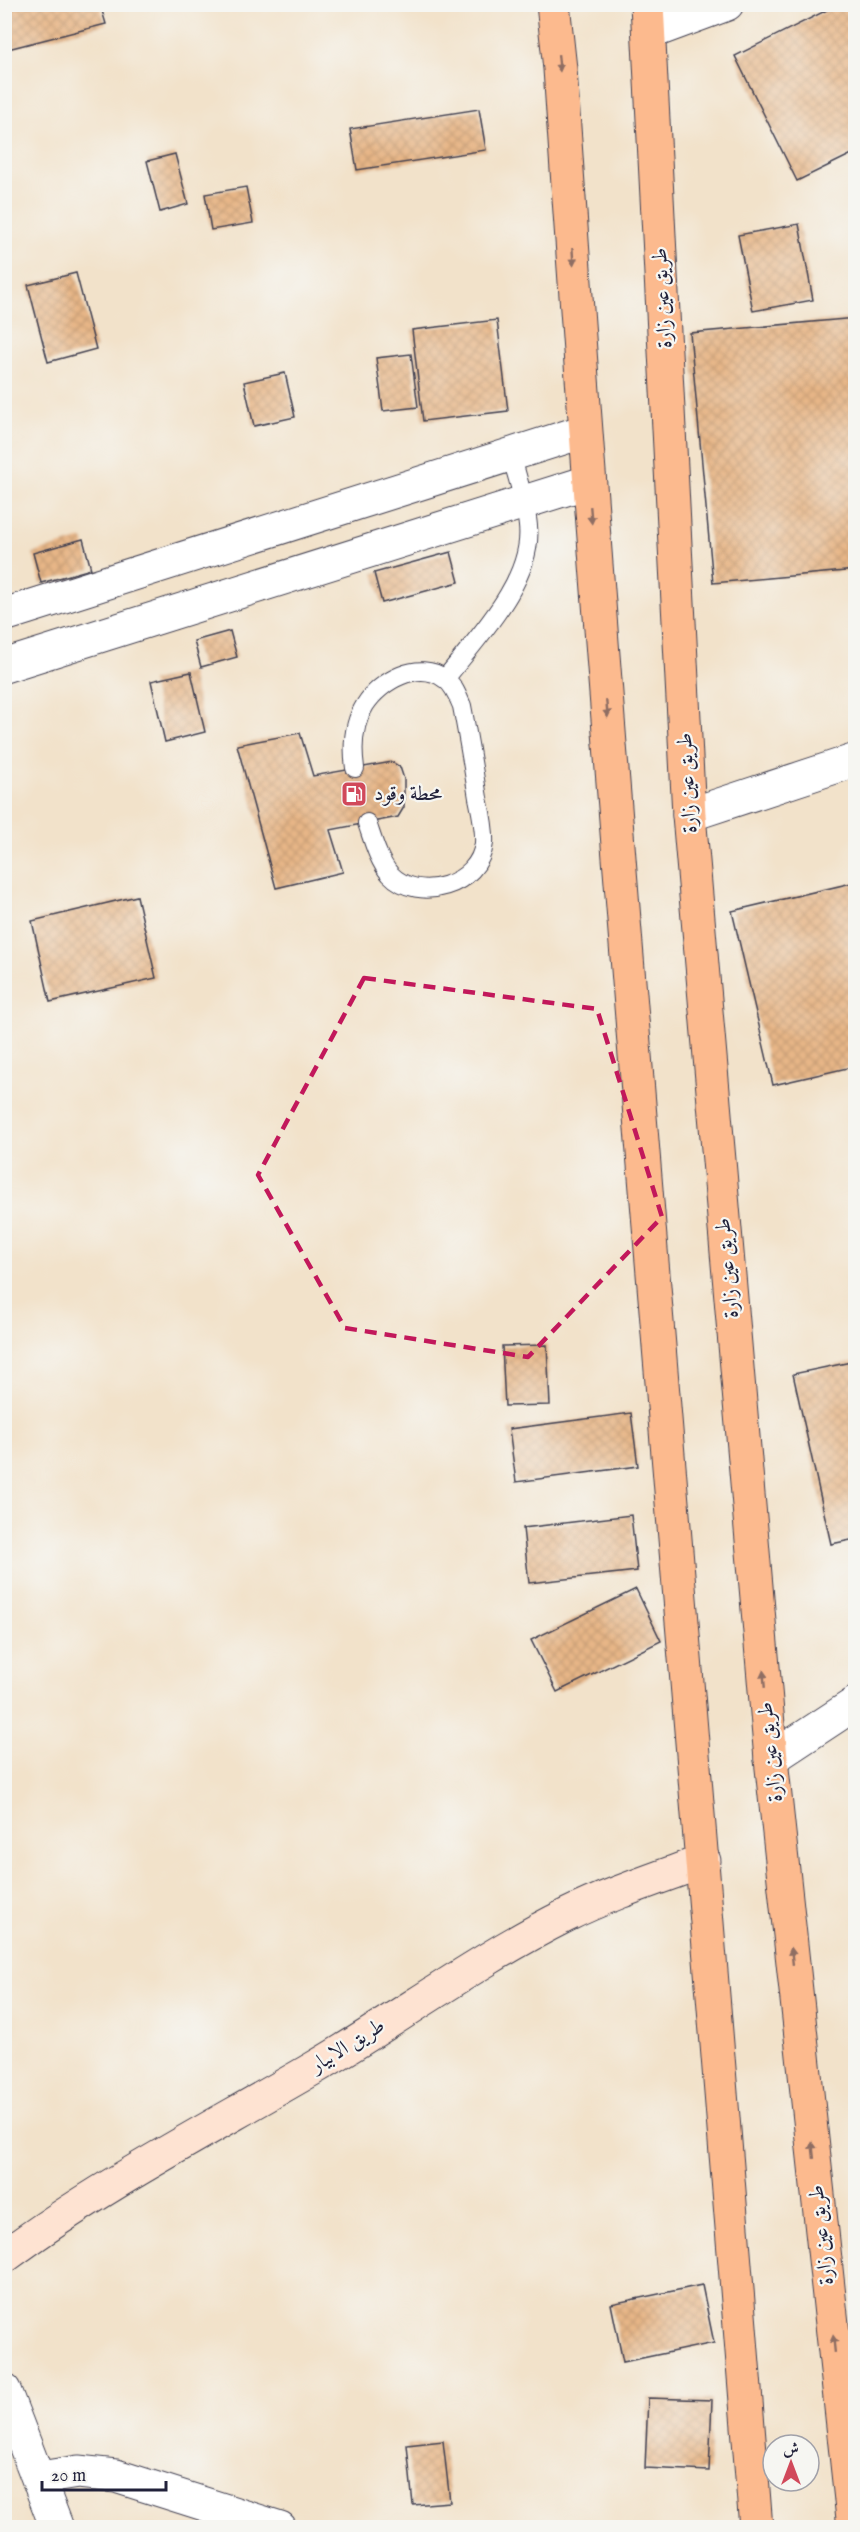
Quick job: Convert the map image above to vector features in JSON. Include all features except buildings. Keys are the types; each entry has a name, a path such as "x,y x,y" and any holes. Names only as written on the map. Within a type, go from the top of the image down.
{"main road":[{"path":"553,4 560,69 588,482 704,1861 756,2528"},
{"name":"طريق عين زارة","path":"648,19 689,815 771,1759 851,2463 854,2528"},
{"name":"طريق الابيار","path":"4,2256 81,2205 317,2066 467,1971 527,1937 566,1915 704,1861"}],"street":[{"path":"648,19 727,4"},
{"path":"4,615 585,431"},
{"path":"4,666 588,482"},
{"path":"689,815 855,760"},
{"path":"771,1759 855,1703"},
{"path":"4,2390 40,2478 57,2528"},
{"path":"40,2478 78,2472 116,2476 280,2528"}],"lane":[{"path":"446,679 504,600 522,568 528,529 524,502 511,454"},
{"path":"355,768 352,747 356,726 364,706 378,689 410,672 429,672 446,679 456,692 462,706 483,830 481,856 465,877 453,884 420,888 404,884 390,874 367,823"}],"highlighted area":[{"path":"364,978 597,1009 662,1217 528,1357 345,1328 258,1175"}],"place":[{"name":"محطة وقود","path":"354,794"}]}
